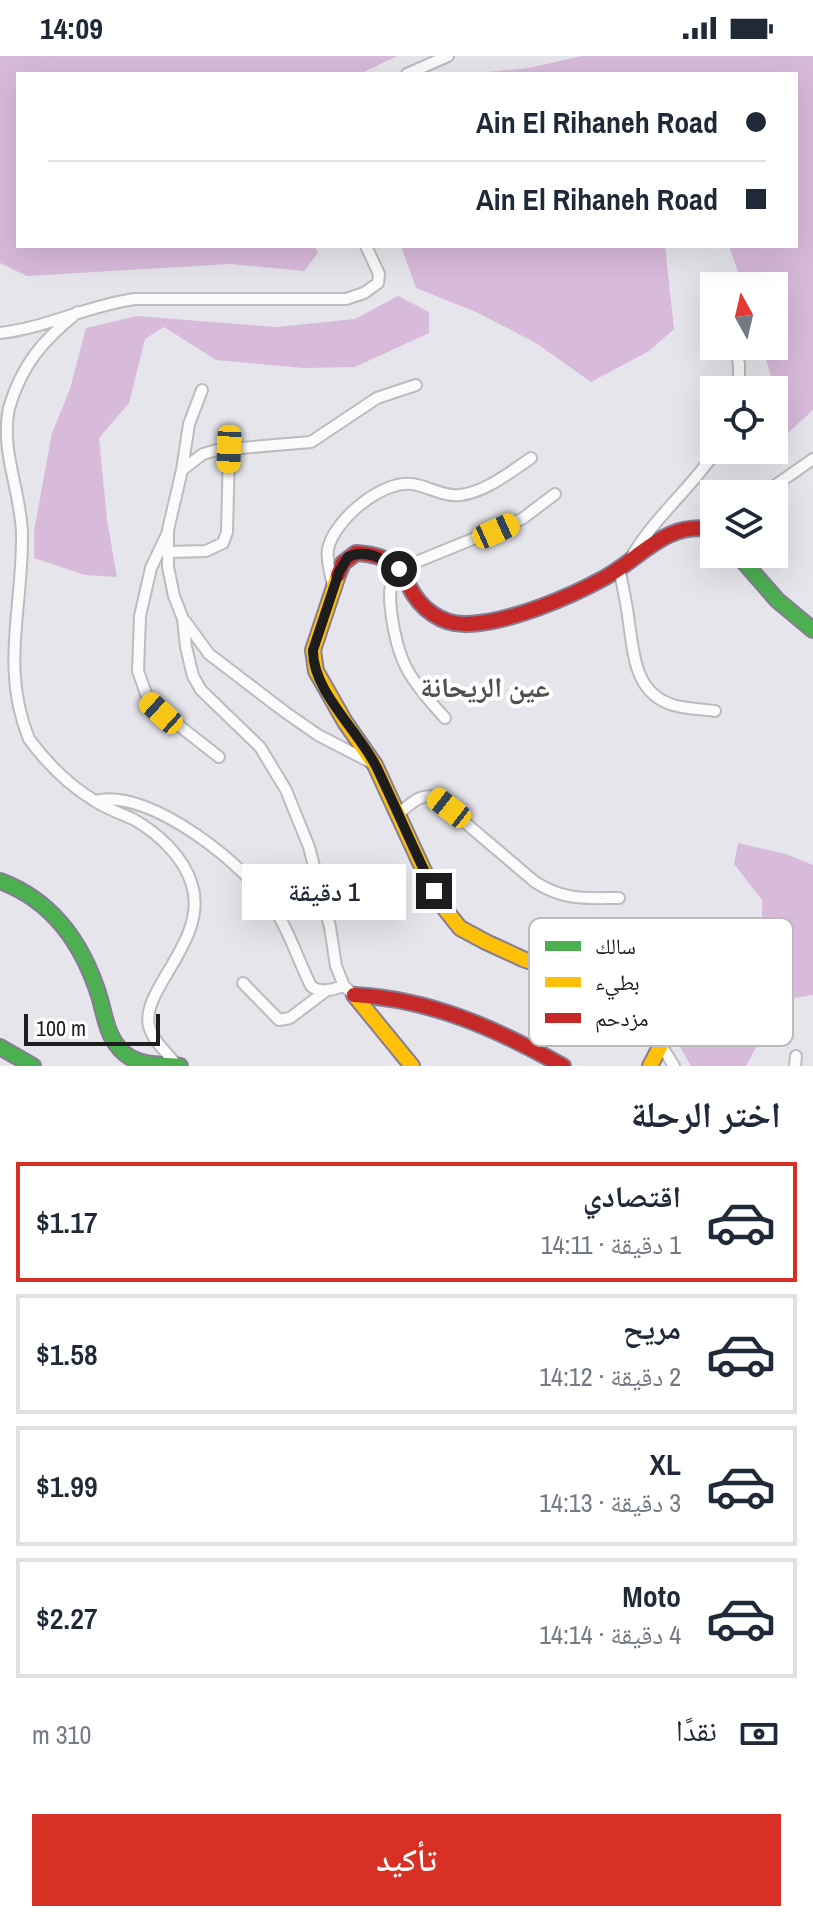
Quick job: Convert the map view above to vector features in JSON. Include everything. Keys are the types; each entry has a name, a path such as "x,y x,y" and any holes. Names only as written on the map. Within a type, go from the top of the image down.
{"street":[{"path":"412,72 448,56"},
{"path":"0,333 110,302 135,299 346,299 364,293 378,283 379,274 367,248"},
{"path":"78,312 50,334 36,350 17,387 5,430 22,535 6,645 7,700 29,739 56,770 95,801 134,820 159,837 192,884 194,906 187,938 153,1000 148,1016 154,1037 179,1066"},
{"path":"182,470 203,454 311,442 377,398 416,385"},
{"path":"202,390 189,424 168,530 151,568 140,616 138,671 149,702 219,757"},
{"path":"168,552 206,551 223,543 227,532 229,449"},
{"path":"334,588 328,563 329,547 355,508 382,491 401,484 461,495 492,484 531,458"},
{"path":"783,480 813,459"},
{"path":"706,464 645,535 624,565 637,672 658,698 673,705 715,711"},
{"path":"401,577 522,519 555,494"},
{"path":"529,961 460,928 434,891 375,765 319,678 312,658 313,650 339,572 348,557 364,553 380,557 401,577 420,603 439,619 448,624 479,623 607,577 669,535 700,527"},
{"path":"168,530 168,567 174,596 183,619 209,654 331,743 375,765"},
{"path":"749,568 777,600 811,627"},
{"path":"401,577 394,642 411,679 445,718"},
{"path":"183,619 193,676 201,690 260,747 278,774 299,817 318,878 336,966 349,991 412,1066"},
{"path":"398,814 418,798 427,795 435,797 525,875 547,890 576,898 619,898"},
{"path":"95,801 109,797 130,802 183,825 206,841 276,911 311,986 316,990 349,991 436,1008 489,1029 563,1066"},
{"path":"0,881 20,888 36,900 72,935 92,979 105,1027 123,1051 148,1064 179,1066"},
{"path":"243,983 279,1020 290,1018 327,990"},
{"path":"650,1066 660,1046"},
{"path":"662,1046 674,1066"},
{"path":"0,1047 33,1066"}],"shaded area":[{"path":"0,56 397,56 364,72 16,72 16,248 316,248 318,253 304,271 230,264 27,276 0,263"},
{"path":"583,56 813,56 813,410 788,433 788,376 771,376 766,360 788,360 788,272 738,272 730,248 798,248 798,72 487,72 529,68"},
{"path":"402,248 665,248 674,329 649,351 591,382 536,343 476,312 416,288"},
{"path":"398,296 429,312 429,333 355,367 304,368 216,360 164,327 145,339 129,403 99,438 107,520 117,577 85,575 34,558 34,531 52,433 70,389 86,328 137,316 276,327 355,319"},
{"path":"738,843 786,854 813,865 813,995 793,998 793,918 762,918 762,900 734,864"},
{"path":"680,1046 757,1046 746,1066 691,1066"}],"traffic: fast":[{"path":"749,568 777,600 813,630"},
{"path":"0,881 36,900 76,944 118,1047 131,1058 143,1062 180,1066"},
{"path":"0,1047 33,1066"}],"traffic: slow":[{"path":"338,575 313,650 316,671 345,722 375,765 445,909 460,928 529,961"},
{"path":"354,995 412,1066"},
{"path":"650,1066 660,1046"}],"traffic: jam":[{"path":"338,575 343,563 356,553 380,557 401,570 419,602 433,614 458,624 484,623 539,608 575,593 619,569 669,535 700,528"},
{"path":"354,995 437,1009 488,1028 563,1066"}],"district":[{"name":"عين الريحانة","path":"485,687"}],"route":[{"path":"399,569 380,557 364,553 348,557 339,572 312,658 319,678 375,765 434,891"}]}
